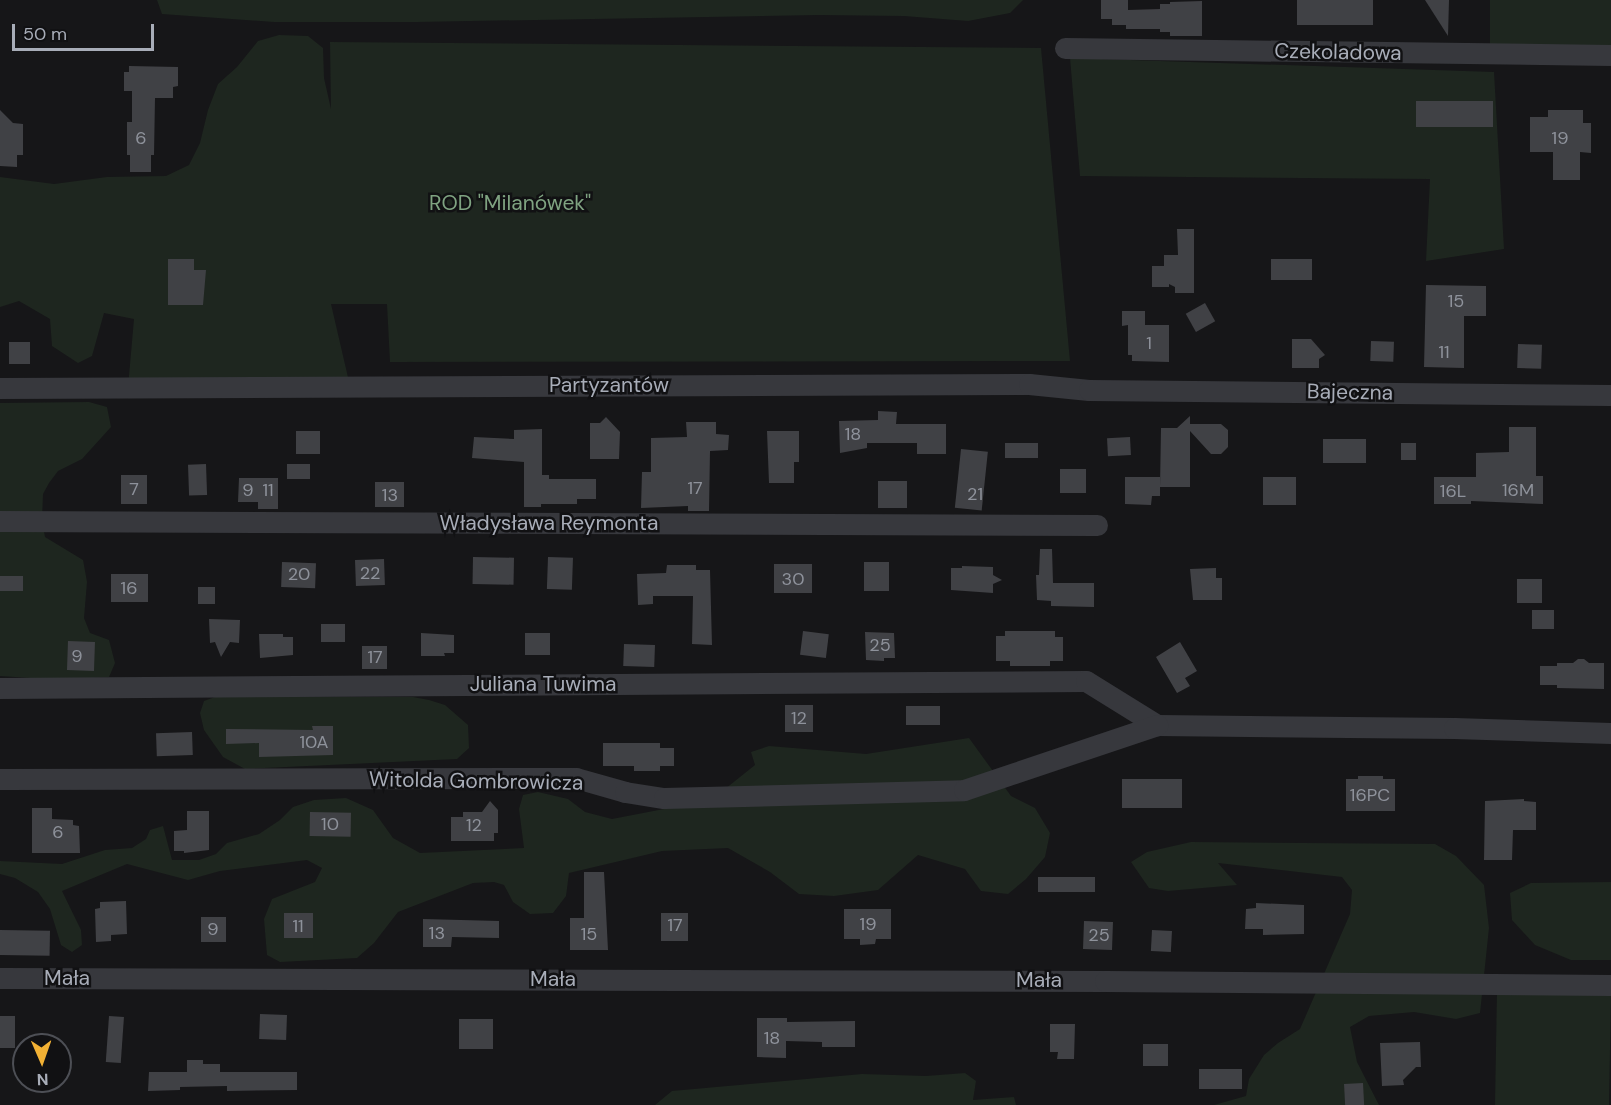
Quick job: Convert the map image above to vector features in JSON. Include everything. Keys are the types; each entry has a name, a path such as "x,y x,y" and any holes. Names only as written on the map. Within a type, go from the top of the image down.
{"street":[{"name":"Czekoladowa","path":"1065,48 1611,55"},
{"name":"Partyzantów","path":"0,388 1029,384 1089,390"},
{"name":"Bajeczna","path":"1089,390 1611,395"},
{"name":"Władysława Reymonta","path":"0,521 1098,525"},
{"name":"Juliana Tuwima","path":"0,688 1086,681 1156,725"},
{"path":"1156,725 1454,728 1611,733"},
{"name":"Witolda Gombrowicza","path":"0,779 576,778 625,792 664,798 964,790 1156,725"},
{"name":"Mała","path":"0,978 1105,981 1611,986"}],"green space":[{"path":"157,0 1023,0 1010,13 968,21 904,16 819,15 416,22 274,22 162,14"},
{"path":"1490,0 1611,0 1611,45 1490,45"},
{"name":"ROD \"Milanówek\"","path":"279,35 308,36 323,48 324,78 331,109 330,42 1041,48 1070,361 390,362 387,304 331,304 350,386 128,387 134,319 104,313 92,356 78,363 52,346 50,319 19,301 0,307 0,177 54,184 107,177 166,176 189,165 200,143 208,110 218,84 237,67 258,41"},
{"path":"1070,58 1494,72 1504,249 1426,261 1430,179 1080,176"},
{"path":"89,402 107,407 111,427 82,459 58,471 49,483 43,494 42,521 45,537 83,560 87,582 84,618 90,633 109,640 115,663 109,677 61,680 0,676 0,403"},
{"path":"226,693 280,697 413,697 429,700 445,705 468,725 469,748 457,759 245,769 223,757 204,730 200,713 204,701"},
{"path":"969,738 1011,796 1035,808 1050,833 1045,857 1026,879 1008,894 981,891 965,869 918,855 878,890 834,896 799,894 770,872 728,848 662,851 569,873 566,896 553,913 530,914 513,902 504,885 494,882 473,883 398,912 374,943 357,958 280,962 267,955 264,919 272,899 315,882 322,868 307,860 220,871 188,880 127,864 62,891 81,930 82,945 72,952 61,945 50,909 38,892 15,878 0,874 0,861 62,864 105,850 132,848 146,839 150,830 163,826 172,860 199,860 216,854 227,843 259,834 280,820 293,807 314,800 346,798 373,810 393,838 420,853 524,848 519,809 523,795 538,792 568,799 585,812 612,819 715,797 755,765 751,752 769,746 866,754"},
{"path":"1191,842 1435,844 1456,856 1484,885 1489,928 1480,1013 1456,1019 1414,1012 1369,1016 1350,1027 1357,1062 1379,1105 1214,1105 1246,1096 1249,1079 1264,1055 1300,1029 1350,914 1352,890 1342,877 1218,863 1237,885 1168,891 1149,888 1131,862 1147,852"},
{"path":"1611,882 1611,960 1571,960 1535,945 1512,920 1510,893 1531,883"},
{"path":"1497,991 1611,993 1609,1105 1495,1105"},
{"path":"965,1073 976,1081 973,1100 1014,1097 1016,1105 655,1105 672,1091 862,1074 926,1076"}],"building":[{"path":"1101,0 1128,0 1128,10 1160,9 1160,4 1170,4 1170,2 1202,1 1202,36 1170,36 1170,32 1160,32 1160,29 1126,29 1126,25 1112,25 1112,19 1101,19"},
{"path":"1297,0 1373,0 1373,25 1297,25"},
{"path":"1425,0 1449,0 1448,36"},
{"path":"129,66 178,67 178,86 173,87 173,98 155,98 154,155 151,155 151,172 130,172 130,155 127,155 127,122 132,122 132,91 124,91 124,72 129,72"},
{"path":"1416,101 1493,101 1493,127 1416,127"},
{"path":"0,110 13,123 23,124 23,155 17,155 17,167 0,166"},
{"path":"1548,110 1583,110 1583,123 1591,123 1591,153 1580,152 1580,180 1553,180 1553,152 1530,152 1530,117 1548,117"},
{"path":"1177,229 1194,229 1194,293 1175,293 1175,287 1169,284 1169,287 1152,287 1152,266 1164,266 1164,255 1178,255"},
{"path":"168,259 194,259 194,270 206,270 203,305 168,305"},
{"path":"1271,259 1312,259 1312,280 1271,280"},
{"path":"1426,285 1486,286 1486,316 1464,316 1464,368 1424,367"},
{"path":"1205,303 1215,321 1196,332 1186,314"},
{"path":"1122,311 1145,311 1145,325 1169,325 1169,362 1132,361 1132,355 1128,355 1128,325 1122,326"},
{"path":"1292,339 1311,339 1325,355 1319,359 1319,368 1292,368"},
{"path":"1371,341 1394,342 1393,362 1370,361"},
{"path":"9,342 30,342 30,364 9,364"},
{"path":"1518,344 1542,345 1541,369 1517,368"},
{"path":"878,411 897,412 896,424 946,424 946,454 917,454 917,443 867,443 867,448 840,453 839,421 878,420"},
{"path":"1190,416 1190,424 1221,424 1228,430 1228,447 1221,454 1211,454 1190,431 1190,487 1160,487 1161,428 1177,428"},
{"path":"606,417 620,432 619,459 590,459 590,423 600,423"},
{"path":"686,422 716,422 716,434 729,435 728,450 710,451 709,511 688,511 688,506 641,508 642,472 651,472 651,438 687,437"},
{"path":"1509,427 1536,427 1536,476 1543,476 1543,504 1471,501 1471,504 1434,504 1434,477 1476,477 1476,453 1509,452"},
{"path":"542,429 542,475 549,475 549,479 596,479 596,499 577,499 577,504 541,504 541,507 524,507 524,462 472,458 474,437 514,439 514,430"},
{"path":"296,431 320,431 320,454 296,454"},
{"path":"767,431 799,431 799,462 794,462 794,483 769,483"},
{"path":"1130,437 1131,455 1108,456 1107,438"},
{"path":"1323,439 1366,439 1366,463 1323,463"},
{"path":"1005,443 1038,443 1038,458 1005,458"},
{"path":"1401,443 1416,443 1416,460 1401,460"},
{"path":"961,449 988,452 982,510 955,508"},
{"path":"206,464 207,495 189,496 188,465"},
{"path":"287,464 310,464 310,479 287,479"},
{"path":"1060,469 1086,469 1086,493 1060,493"},
{"path":"121,475 147,475 147,504 121,504"},
{"path":"1125,477 1160,477 1160,496 1152,496 1151,505 1125,504"},
{"path":"1263,477 1296,477 1296,505 1263,505"},
{"path":"239,478 278,478 278,509 258,509 258,502 238,502"},
{"path":"878,481 907,481 907,508 878,508"},
{"path":"375,482 404,482 404,507 375,507"},
{"path":"1040,549 1052,549 1053,583 1094,583 1094,607 1051,606 1051,601 1037,600 1036,575 1039,575"},
{"path":"473,557 514,558 514,585 473,584"},
{"path":"548,557 573,558 572,590 547,589"},
{"path":"384,559 385,585 356,586 355,560"},
{"path":"282,562 316,563 315,588 281,587"},
{"path":"864,562 889,562 889,591 864,591"},
{"path":"774,564 812,564 812,593 774,593"},
{"path":"667,565 696,565 696,570 710,570 712,645 692,644 693,596 653,596 653,604 638,605 637,574 666,573"},
{"path":"962,566 993,567 993,575 1002,580 993,584 993,593 951,590 951,568 962,568"},
{"path":"1216,568 1216,578 1222,578 1222,600 1193,600 1190,569"},
{"path":"111,574 148,574 148,602 111,602"},
{"path":"0,576 23,576 23,591 0,591"},
{"path":"1517,579 1542,579 1542,603 1517,603"},
{"path":"198,587 215,587 215,604 198,604"},
{"path":"1532,610 1554,610 1554,629 1532,629"},
{"path":"209,619 240,620 239,643 230,642 221,657 215,642 210,643"},
{"path":"321,624 345,624 345,642 321,642"},
{"path":"803,631 829,634 826,658 800,655"},
{"path":"1005,631 1055,631 1055,637 1063,637 1063,661 1050,661 1050,666 1010,666 1010,661 996,661 996,636 1005,636"},
{"path":"865,632 894,633 895,658 884,658 884,661 866,660"},
{"path":"421,633 454,635 454,653 444,653 445,656 421,656"},
{"path":"525,633 550,633 550,655 525,655"},
{"path":"259,634 283,634 283,637 293,637 293,655 260,658"},
{"path":"68,641 95,642 94,671 67,670"},
{"path":"1180,642 1197,671 1185,678 1190,686 1177,693 1156,657"},
{"path":"624,644 655,645 654,667 623,666"},
{"path":"362,646 387,646 387,669 362,669"},
{"path":"1578,659 1584,659 1589,663 1604,663 1604,689 1557,688 1557,685 1540,685 1540,666 1557,666 1557,663 1573,663"},
{"path":"785,705 813,705 813,732 785,732"},
{"path":"906,706 940,706 940,725 906,725"},
{"path":"312,726 333,726 333,755 259,757 259,743 226,744 226,729 313,730"},
{"path":"192,732 193,755 157,756 156,733"},
{"path":"603,743 660,743 660,748 674,748 674,766 660,766 660,771 634,771 634,766 603,766"},
{"path":"1358,776 1383,776 1383,779 1395,779 1395,811 1346,811 1346,779 1358,779"},
{"path":"1122,779 1182,779 1182,808 1122,808"},
{"path":"1524,799 1524,801 1536,802 1536,830 1513,830 1512,860 1484,860 1485,801"},
{"path":"490,801 498,810 498,833 494,833 494,841 451,841 451,817 463,817 463,812 482,812"},
{"path":"32,808 52,808 52,819 73,820 73,825 79,826 80,853 32,853"},
{"path":"187,811 209,811 209,850 184,853 184,851 174,851 174,831 187,830"},
{"path":"310,812 351,813 351,837 310,836"},
{"path":"584,872 604,872 608,950 570,950 570,918 584,918"},
{"path":"1038,877 1095,877 1095,892 1038,892"},
{"path":"126,901 127,934 111,935 111,941 96,942 95,909 100,908 100,902"},
{"path":"1256,903 1304,905 1304,934 1263,935 1263,929 1245,929 1246,909 1256,908"},
{"path":"844,909 891,909 891,939 876,939 875,944 860,945 860,939 844,939"},
{"path":"284,913 313,913 313,938 284,938"},
{"path":"661,913 688,913 688,941 661,941"},
{"path":"201,917 226,917 226,942 201,942"},
{"path":"423,919 499,921 499,938 452,937 451,947 423,947"},
{"path":"1084,921 1113,922 1112,950 1083,949"},
{"path":"0,930 50,931 50,956 0,955"},
{"path":"1152,930 1172,931 1171,952 1151,951"},
{"path":"260,1014 287,1015 286,1040 259,1039"},
{"path":"0,1016 15,1016 12,1048 0,1048"},
{"path":"109,1016 124,1017 121,1063 106,1062"},
{"path":"757,1018 787,1018 787,1022 855,1021 855,1047 822,1047 822,1042 786,1041 786,1058 757,1057"},
{"path":"459,1019 493,1019 493,1049 459,1049"},
{"path":"1050,1024 1075,1024 1074,1059 1057,1059 1058,1052 1050,1052"},
{"path":"1420,1042 1421,1067 1416,1067 1403,1080 1404,1085 1382,1086 1380,1043"},
{"path":"1143,1044 1168,1044 1168,1066 1143,1066"},
{"path":"187,1060 203,1060 203,1064 220,1064 220,1072 297,1072 297,1090 227,1091 227,1086 180,1087 180,1090 148,1091 149,1072 187,1072"},
{"path":"1199,1069 1242,1069 1242,1089 1199,1089"},
{"path":"1363,1083 1364,1105 1345,1105 1344,1084"}]}
